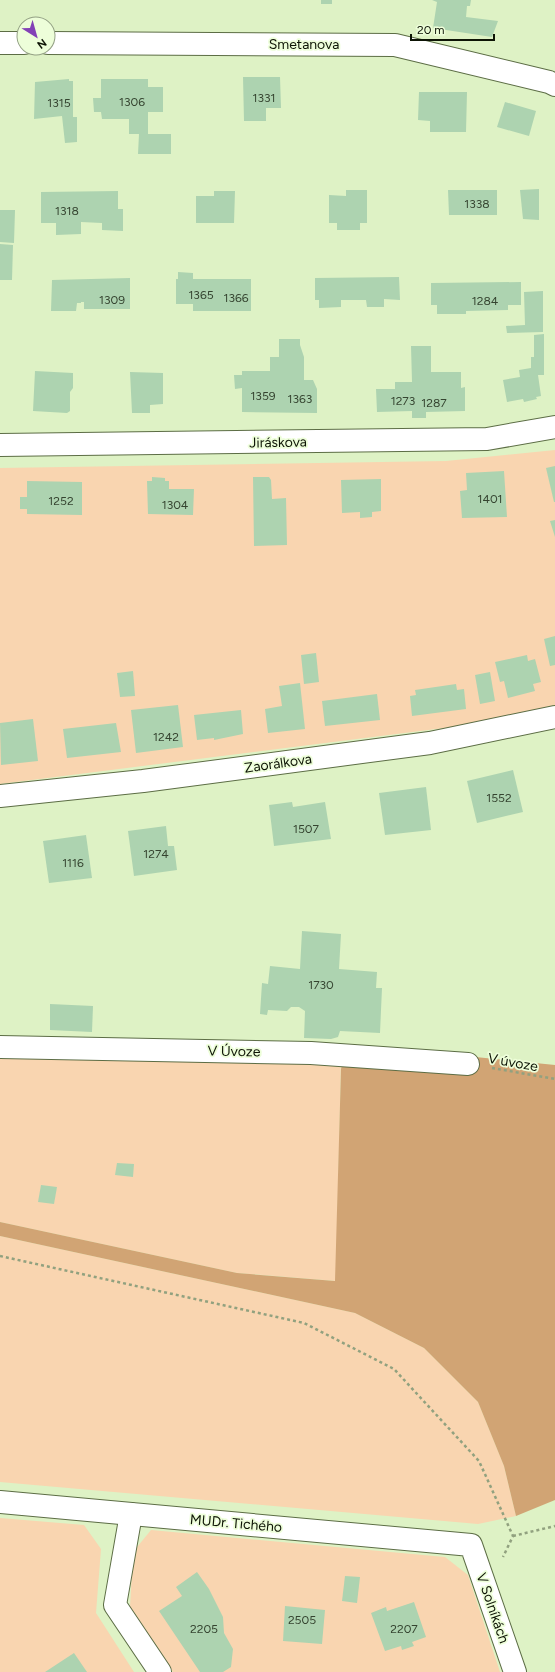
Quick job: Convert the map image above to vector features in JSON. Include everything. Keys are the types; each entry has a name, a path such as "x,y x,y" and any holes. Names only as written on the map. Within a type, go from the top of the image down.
{"street":[{"path":"0,43 16,43"},
{"name":"Smetanova","path":"56,43 395,44 549,82 555,85"},
{"name":"Jiráskova","path":"0,445 487,439 555,427"},
{"name":"Zaorálkova","path":"0,796 143,781 422,744 555,717"},
{"name":"V Úvoze","path":"0,1047 311,1053 468,1064"},
{"name":"MUDr. Tichého","path":"0,1502 472,1544"},
{"path":"131,1514 115,1605 160,1672"},
{"name":"V Solníkách","path":"472,1544 515,1672"}],"path":[{"name":"V úvoze","path":"468,1064 555,1079"},
{"path":"0,1256 304,1323 394,1369 479,1462 513,1536"},
{"path":"513,1536 555,1526"},
{"path":"487,1590 513,1536"}],"shaded area":[{"path":"555,450 555,705 460,726 0,784 0,468 446,461"},
{"path":"347,1044 555,1065 555,1500 516,1516 504,1466 478,1402 424,1348 355,1313 0,1236 0,1222 237,1273 335,1281 341,1069"},
{"path":"0,1054 341,1060 336,1281 237,1273 0,1222"},
{"path":"0,1236 355,1313 424,1348 478,1402 504,1466 516,1516 478,1524 0,1482"},
{"path":"0,1518 84,1525 101,1549 96,1613 134,1672 0,1672"},
{"path":"151,1530 445,1557 468,1575 500,1672 173,1672 130,1607 133,1552"}],"building":[{"path":"321,0 332,0 332,4 321,4"},
{"path":"432,0 471,0 470,6 467,6 466,17 498,21 492,37 433,28 437,2"},
{"path":"243,77 280,77 281,108 266,108 266,121 244,121"},
{"path":"69,79 69,81 73,81 73,117 77,117 77,142 65,143 62,116 34,119 35,82"},
{"path":"101,79 148,79 148,87 163,87 163,112 148,112 148,134 171,134 171,154 138,154 139,134 129,134 129,119 102,119 101,112 94,112 93,98 101,98"},
{"path":"419,92 467,92 466,132 430,132 430,121 418,120"},
{"path":"505,102 536,111 529,136 497,127"},
{"path":"539,189 539,220 523,219 520,190"},
{"path":"346,190 367,190 367,223 360,223 360,230 337,230 337,223 329,223 329,195 346,196"},
{"path":"448,190 497,190 497,215 449,215"},
{"path":"118,191 118,209 123,209 123,231 102,230 102,223 81,222 81,234 56,235 56,223 41,223 41,192"},
{"path":"214,191 235,191 234,223 196,223 196,196 214,196"},
{"path":"0,210 15,210 14,243 0,242"},
{"path":"0,244 13,245 12,280 0,280"},
{"path":"178,272 193,273 193,279 251,279 251,311 193,311 193,304 176,304 176,279 178,279"},
{"path":"399,277 400,300 384,299 384,307 367,307 366,300 341,300 341,307 319,308 319,300 315,300 315,278"},
{"path":"130,278 130,309 84,309 84,302 81,302 77,303 76,311 51,311 52,280"},
{"path":"521,282 521,305 508,305 508,310 466,311 466,314 437,314 437,305 431,305 431,283"},
{"path":"543,291 543,332 507,333 506,326 525,325 524,292"},
{"path":"544,334 544,375 538,375 541,396 536,397 537,399 524,402 523,399 507,402 503,380 520,377 519,370 531,368 531,357 534,357 534,335"},
{"path":"279,339 300,339 300,345 304,357 304,380 313,380 317,389 317,413 242,412 242,388 235,389 234,375 242,375 242,371 270,371 270,357 279,357"},
{"path":"411,346 431,346 431,372 461,372 461,388 465,387 465,411 426,412 426,418 412,418 412,411 377,412 376,389 395,389 395,382 412,382"},
{"path":"35,371 73,373 73,388 70,392 70,411 67,413 33,411"},
{"path":"130,372 163,373 163,404 150,405 150,413 132,413"},
{"path":"555,466 555,502 554,502 546,468"},
{"path":"504,471 507,517 462,518 460,491 467,490 466,473"},
{"path":"152,477 165,478 165,481 169,481 169,489 194,489 193,515 148,514 147,481 152,481"},
{"path":"253,477 269,477 271,480 272,499 286,498 287,545 254,546"},
{"path":"381,479 381,511 372,512 372,517 360,518 360,512 342,513 341,480"},
{"path":"27,481 82,482 82,515 27,514 27,509 20,509 20,497 27,497"},
{"path":"555,520 555,537 550,521"},
{"path":"555,636 555,665 550,666 544,639"},
{"path":"316,653 319,682 304,684 301,655"},
{"path":"527,655 528,661 535,659 541,682 533,684 535,691 508,698 504,681 500,682 495,662"},
{"path":"133,671 135,696 120,697 117,673"},
{"path":"490,672 495,701 480,704 475,675"},
{"path":"300,683 305,729 268,733 265,709 282,706 279,686"},
{"path":"456,684 457,690 464,689 466,709 412,716 410,696 416,695 415,690"},
{"path":"377,694 380,720 325,726 322,701"},
{"path":"178,705 183,747 136,753 131,710"},
{"path":"241,710 243,734 214,740 214,738 197,740 194,715"},
{"path":"33,719 38,761 1,765 0,723"},
{"path":"116,723 121,752 67,758 63,729"},
{"path":"513,770 523,812 477,823 467,781"},
{"path":"426,787 431,830 385,835 379,793"},
{"path":"292,802 293,807 325,802 331,839 274,846 269,805"},
{"path":"166,826 168,846 174,846 177,870 134,876 128,831"},
{"path":"86,835 92,878 49,883 43,841"},
{"path":"302,931 341,934 339,969 377,972 376,988 382,988 380,1033 340,1031 338,1037 331,1039 304,1038 305,1011 299,1007 291,1007 287,1011 268,1010 267,1015 260,1014 262,983 268,984 270,966 300,969"},
{"path":"50,1004 93,1006 92,1032 50,1030"},
{"path":"117,1163 134,1164 133,1177 115,1175"},
{"path":"41,1185 57,1187 54,1204 38,1202"},
{"path":"197,1572 209,1589 223,1617 224,1633 233,1649 231,1667 223,1672 200,1672 159,1611 182,1596 176,1587"},
{"path":"345,1576 360,1577 357,1603 342,1601"},
{"path":"414,1602 426,1637 412,1642 414,1646 402,1650 401,1646 385,1651 371,1613 386,1607 387,1611"},
{"path":"285,1606 325,1610 322,1644 283,1641"},
{"path":"74,1653 87,1672 45,1672"}]}
